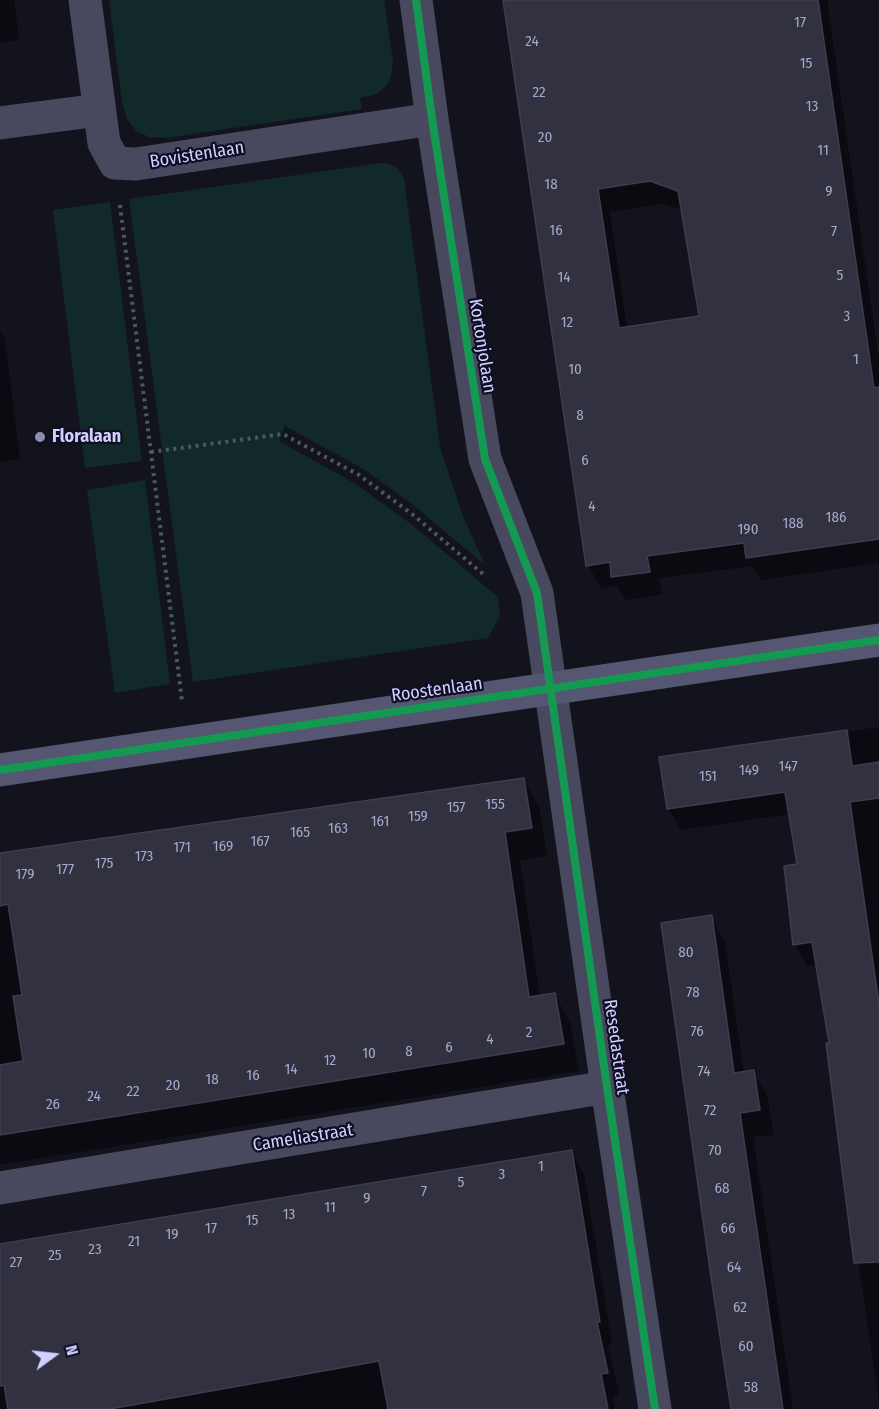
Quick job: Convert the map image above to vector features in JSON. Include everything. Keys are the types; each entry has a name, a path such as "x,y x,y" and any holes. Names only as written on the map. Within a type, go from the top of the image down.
{"street":[{"path":"85,0 104,143 115,163"},
{"name":"Kortonjolaan","path":"416,0 432,119 485,459 537,593 550,688"},
{"path":"0,123 99,110"},
{"name":"Bovistenlaan","path":"115,163 136,164 432,119"},
{"name":"Roostenlaan","path":"0,770 879,640"},
{"name":"Resedastraat","path":"550,688 655,1409"},
{"name":"Cameliastraat","path":"0,1188 607,1088"}],"path":[{"path":"115,163 187,742"},
{"path":"151,452 283,434 359,475 412,514 488,578 537,593"}],"green space":[{"path":"109,0 384,0 393,61 391,77 386,86 377,94 360,98 362,109 166,138 149,137 136,131 127,119 122,102"},
{"path":"388,163 398,169 404,178 440,447 463,516 485,565 413,505 365,470 285,426 279,441 356,484 411,524 498,597 500,616 488,638 193,682 129,199"},
{"path":"110,202 142,461 85,468 53,210"},
{"path":"145,480 170,684 115,693 87,490"}],"building":[{"path":"503,0 818,0 874,388 879,387 879,539 746,558 744,543 647,556 650,572 611,577 610,562 586,566","holes":["650,181 678,191 699,316 619,328 598,189"]},
{"path":"847,730 852,766 879,762 879,798 850,802 879,1004 879,1262 854,1263 826,1043 829,1043 812,942 793,945 784,866 797,864 785,792 667,809 659,757"},
{"path":"524,778 532,828 505,832 529,997 555,993 564,1044 0,1135 0,1065 23,1061 13,996 22,995 8,904 0,906 0,853"},
{"path":"712,915 734,1073 754,1070 760,1110 740,1113 783,1409 731,1409 711,1277 661,923"},
{"path":"572,1150 600,1322 597,1322 608,1373 601,1374 608,1409 388,1409 379,1361 110,1409 8,1409 4,1385 0,1386 0,1244"}],"cycle path":[{"path":"416,0 432,119 485,459 537,593 655,1409"},
{"path":"0,770 879,640"}],"place":[{"name":"Floralaan","path":"40,437"}]}
